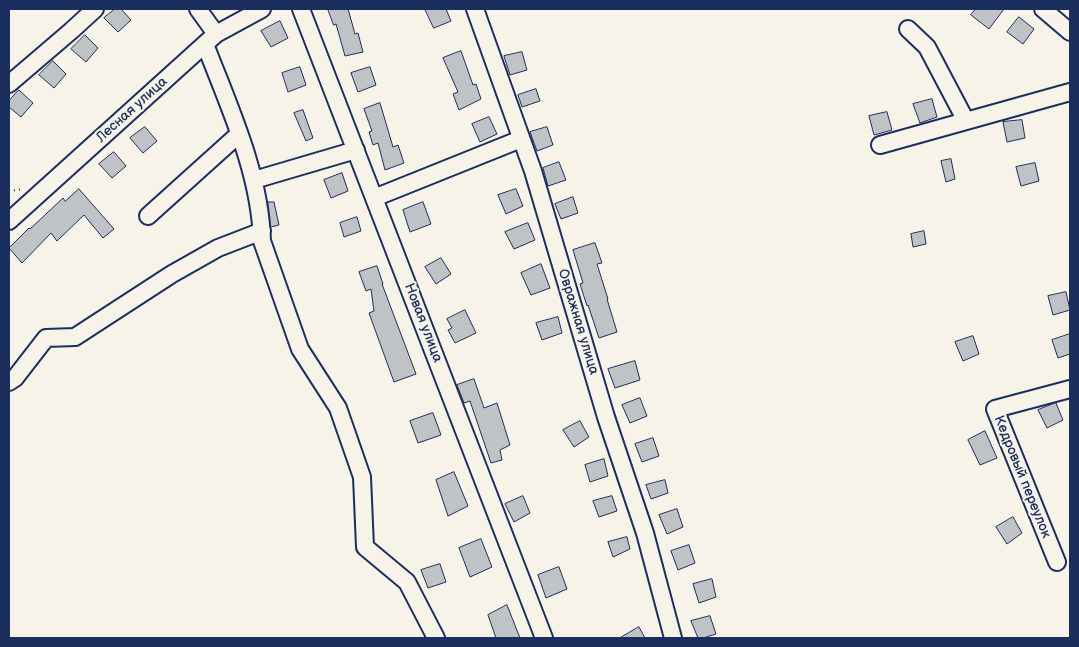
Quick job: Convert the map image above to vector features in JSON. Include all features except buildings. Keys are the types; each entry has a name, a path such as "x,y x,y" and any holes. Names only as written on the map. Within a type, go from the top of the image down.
{"street":[{"path":"9,84 95,9"},
{"path":"198,9 210,39 254,180 262,241 300,349 338,408 362,478 365,547 408,582 436,638"},
{"name":"Лесная улица","path":"9,221 210,39 262,9"},
{"name":"Новая улица","path":"301,9 544,638"},
{"name":"Овражная улица","path":"475,9 533,171 606,417 645,534 673,638"},
{"path":"1043,9 1070,32"},
{"path":"908,29 927,47 966,121"},
{"path":"880,144 1070,92"},
{"path":"148,216 239,134"},
{"path":"374,198 521,139"},
{"path":"254,180 356,150"},
{"path":"9,382 15,378 46,338 75,337 172,274 218,248 262,231"},
{"name":"Кедровый переулок","path":"1057,562 994,409 1070,389"}]}
